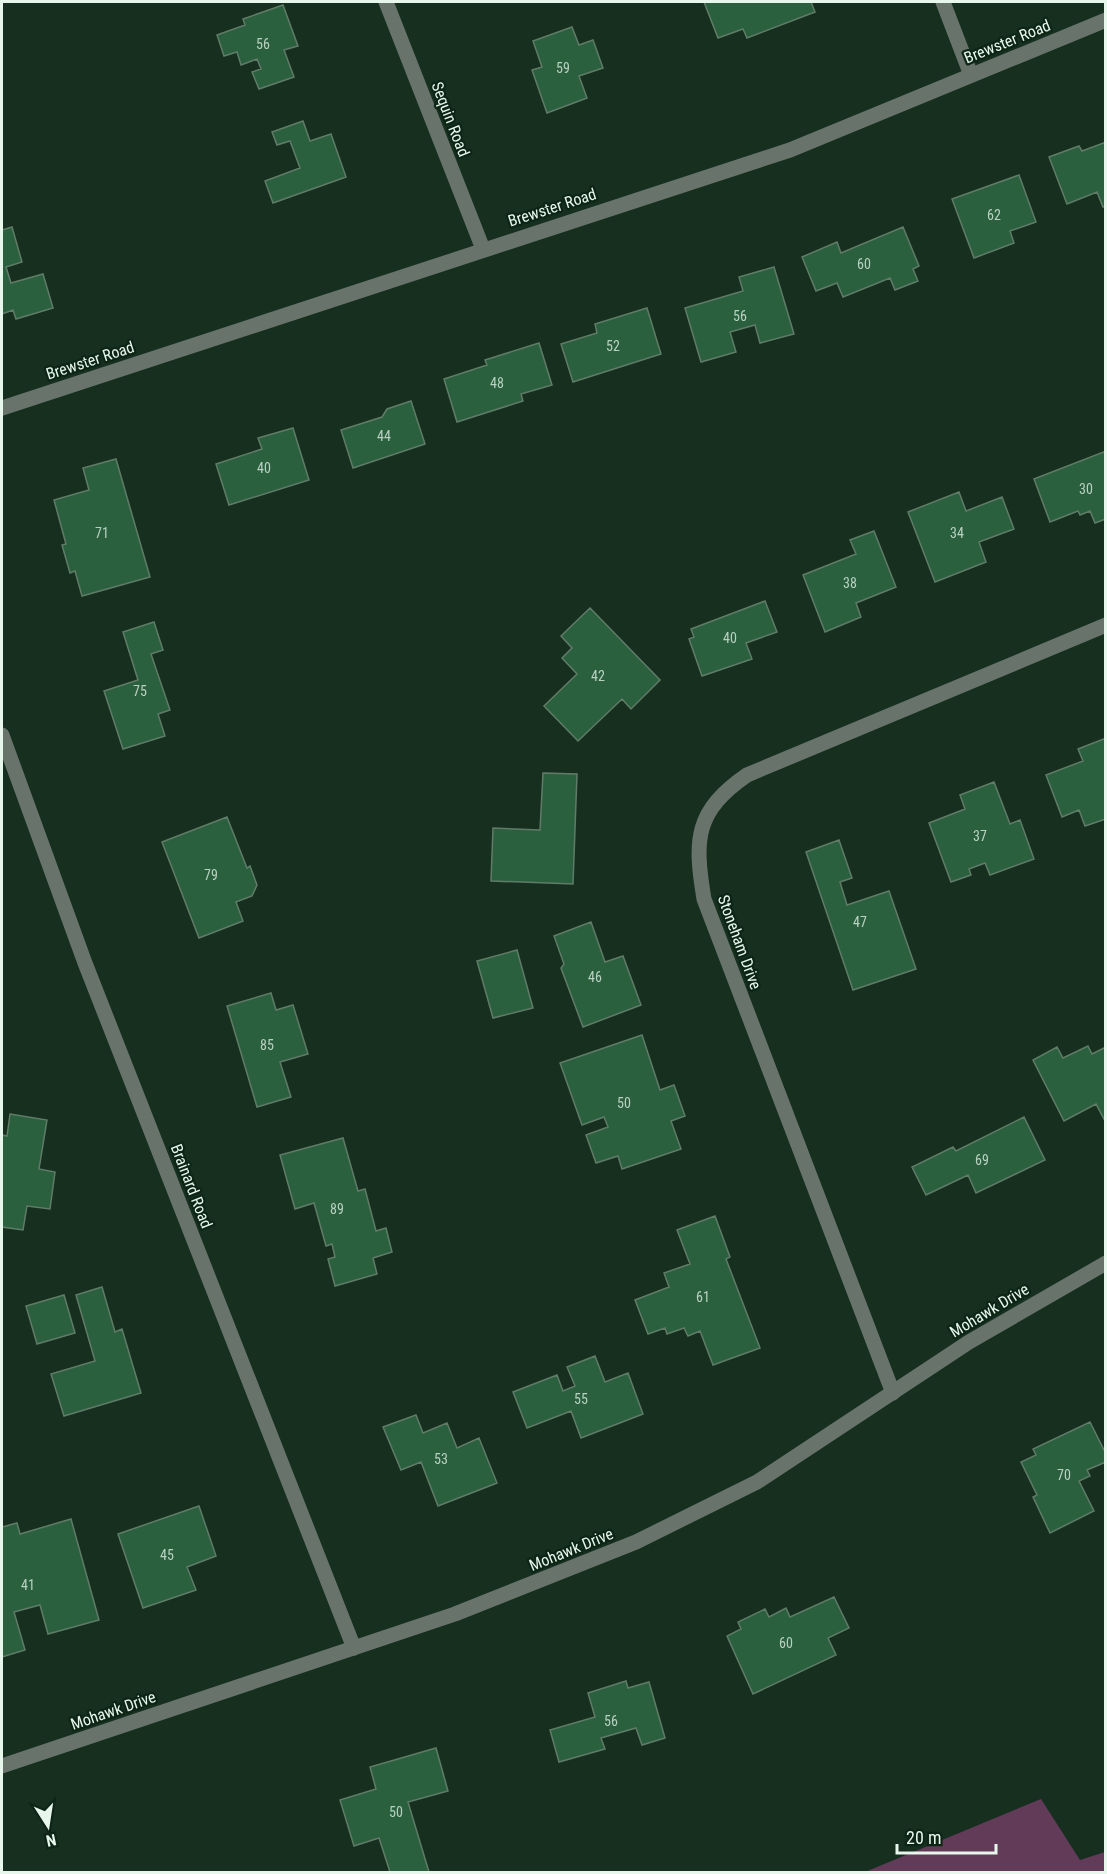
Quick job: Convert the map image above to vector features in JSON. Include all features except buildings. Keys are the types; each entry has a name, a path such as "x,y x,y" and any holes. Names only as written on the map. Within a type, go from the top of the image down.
{"street":[{"name":"Sequin Road","path":"386,2 483,249"},
{"path":"943,2 971,75"},
{"name":"Brewster Road","path":"2,408 790,150 1106,20"},
{"name":"Stoneham Drive","path":"893,1394 704,899 699,858 701,828 712,806 727,789 747,775 1106,625"},
{"name":"Brainard Road","path":"2,735 85,963 354,1648"},
{"name":"Mohawk Drive","path":"2,1766 455,1614 636,1542 757,1482 969,1342 1106,1263"}],"shaded area":[{"path":"1041,1799 1080,1860 1105,1852 1105,1872 865,1872"}]}
